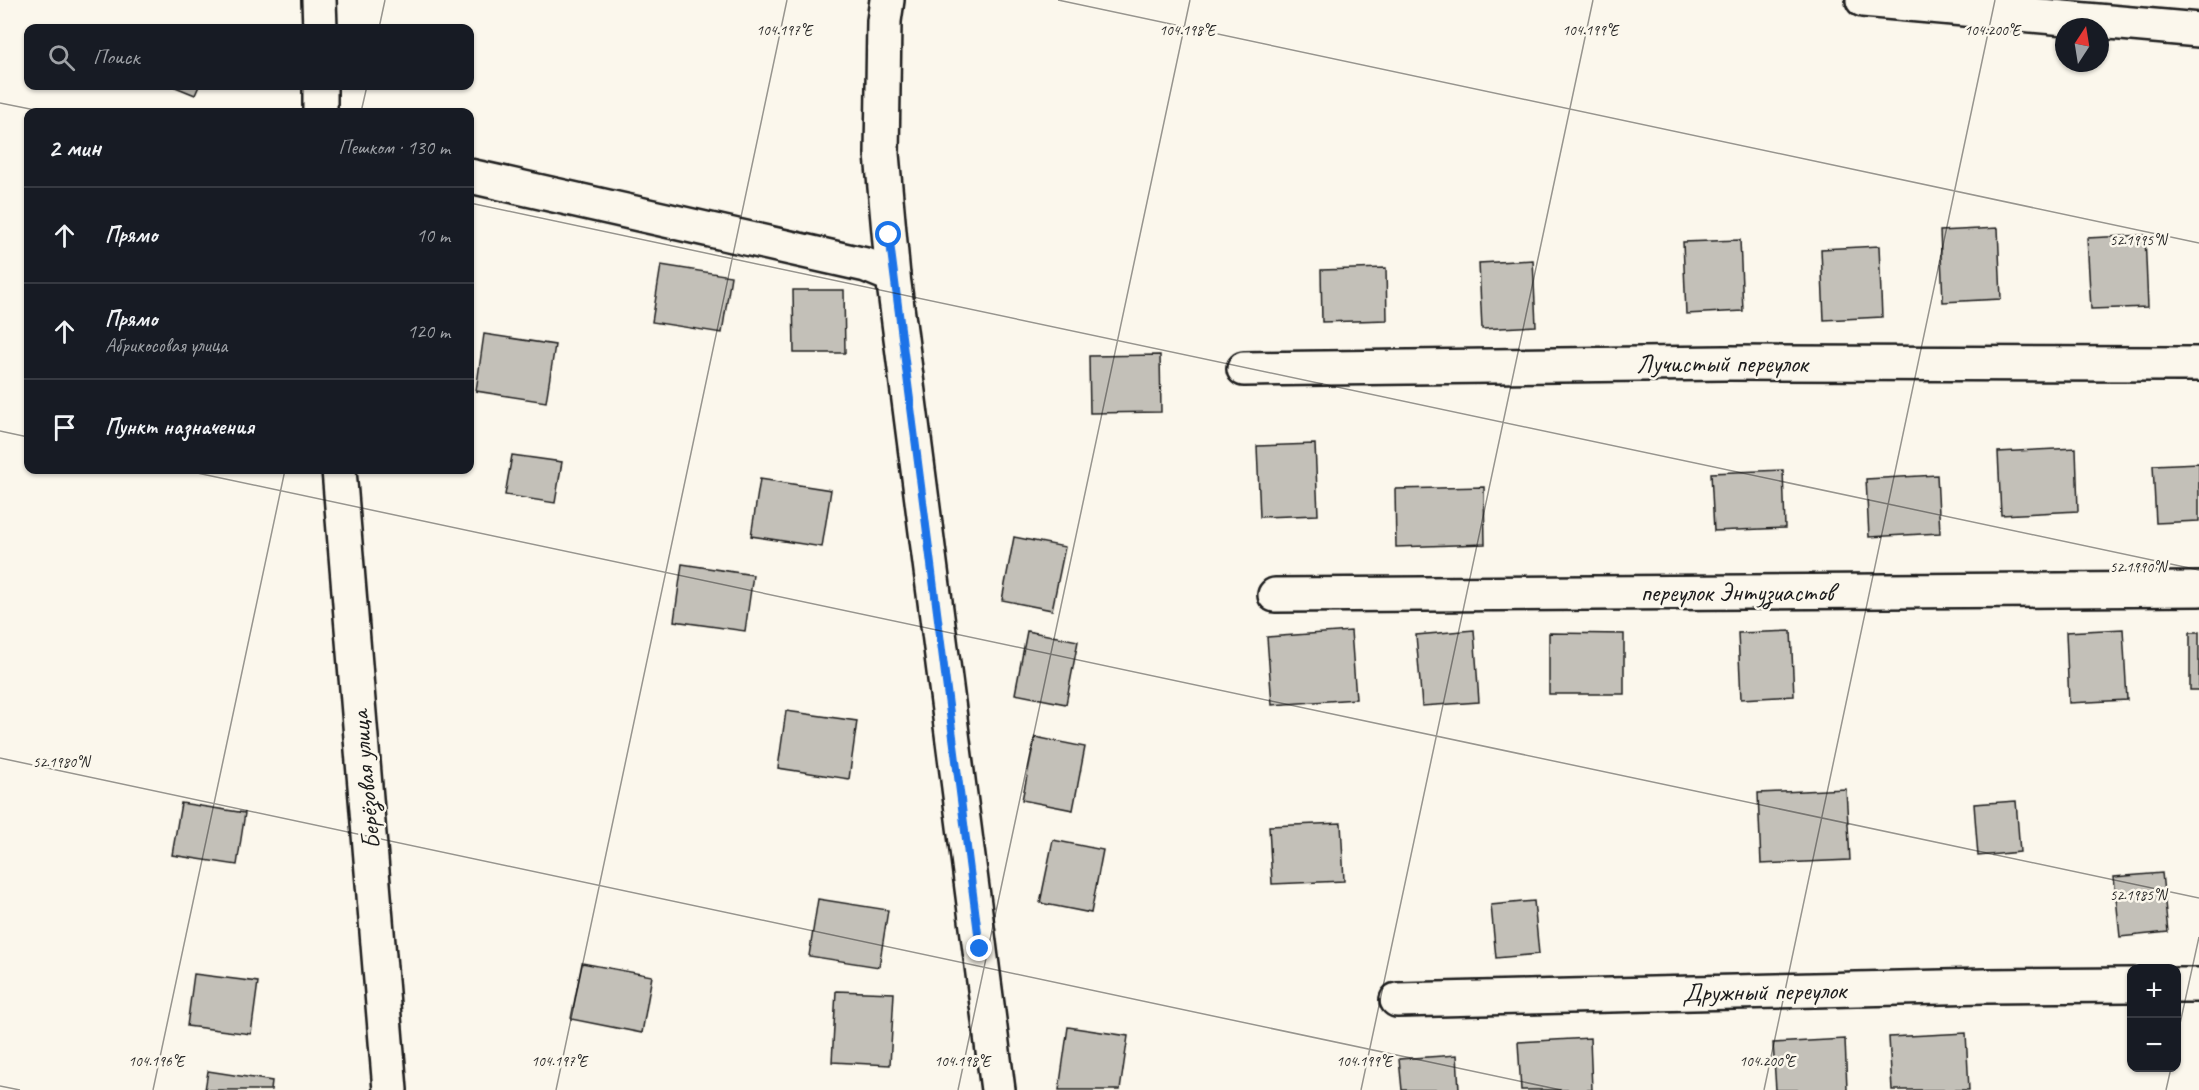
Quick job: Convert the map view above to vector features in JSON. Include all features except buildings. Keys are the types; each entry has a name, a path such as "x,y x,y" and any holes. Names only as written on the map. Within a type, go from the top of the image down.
{"street":[{"path":"319,0 320,24"},
{"path":"887,0 884,21 882,154 893,276 998,1090"},
{"path":"1863,0 2199,30"},
{"path":"320,90 320,108"},
{"path":"474,177 866,265 893,276"},
{"name":"Лучистый переулок","path":"1244,369 1725,363 2199,363"},
{"name":"Берёзовая улица","path":"339,474 390,1090"},
{"name":"переулок Энтузиастов","path":"1275,596 2199,589"},
{"name":"Дружный переулок","path":"1397,1000 1985,986 2127,985"},
{"path":"2181,985 2199,985"}],"route":[{"path":"889,235 980,949"}]}
